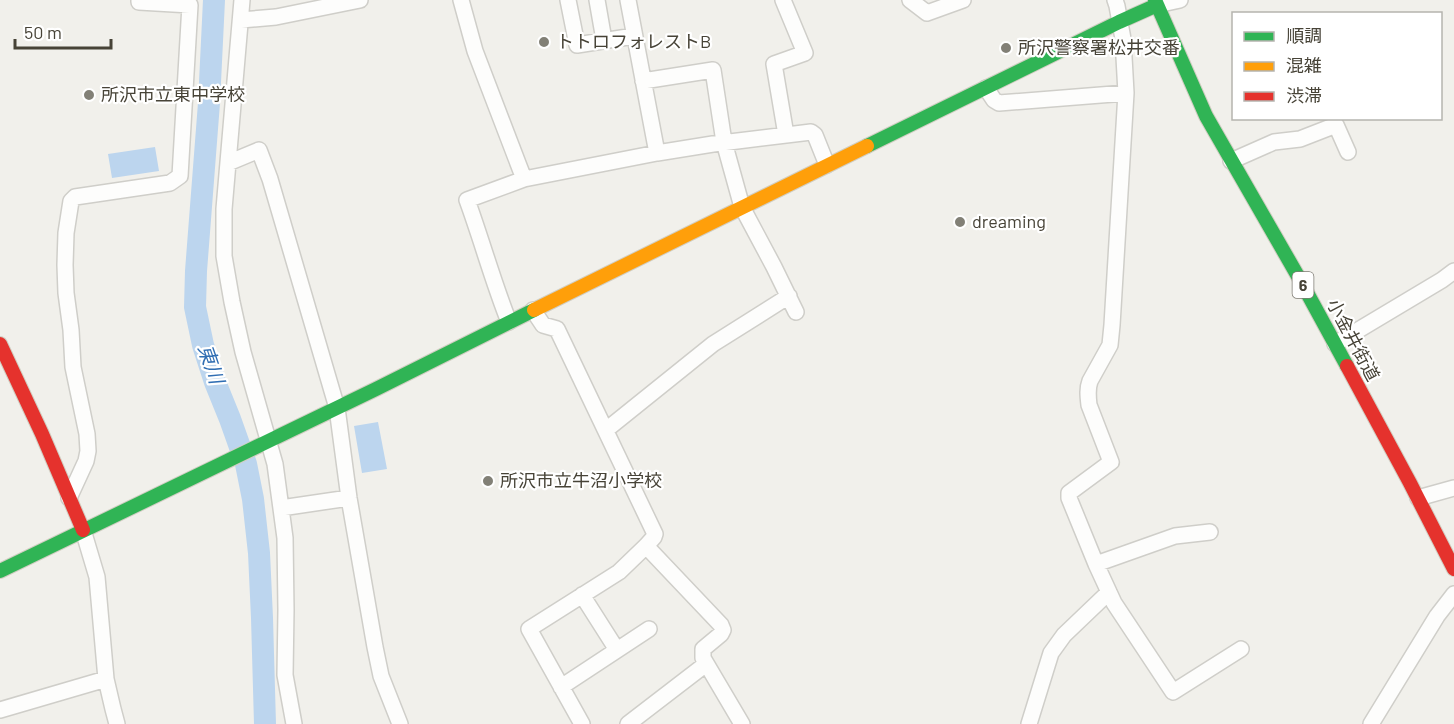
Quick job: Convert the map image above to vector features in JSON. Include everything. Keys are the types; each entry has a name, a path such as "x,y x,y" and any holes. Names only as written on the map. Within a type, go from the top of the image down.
{"street":[{"path":"69,498 88,451 87,434 73,367 66,293 66,233 71,201 75,197 170,183 180,176 190,5 139,2 139,0"},
{"path":"242,0 224,209 224,256 243,352 266,442 275,464 285,538 285,675 294,724"},
{"path":"241,20 276,17 360,0"},
{"path":"461,0 475,51 524,179"},
{"path":"568,0 577,45 634,36"},
{"path":"597,0 604,40"},
{"path":"628,0 657,153"},
{"path":"783,0 805,53 774,64 786,135"},
{"path":"910,0 927,13 963,0"},
{"path":"1115,0 1123,39 1126,93 1112,325 1110,345 1088,386 1089,405 1111,462 1069,493 1096,564 1114,603 1173,692 1241,649"},
{"path":"0,571 337,408 1156,3 1180,0"},
{"name":"小金井街道","path":"1156,3 1206,116 1299,278 1454,569"},
{"path":"643,81 713,70 724,142 742,207 789,296 795,312"},
{"path":"986,88 999,103 1126,93"},
{"path":"1231,161 1274,142 1300,138 1336,125 1348,152"},
{"path":"509,322 468,200 524,179 657,153 810,132 815,135 827,165"},
{"path":"228,163 259,150 273,191 337,408 349,498 381,676 395,722"},
{"path":"1335,344 1453,275"},
{"path":"606,430 713,344 789,296"},
{"path":"533,310 543,325 557,329 655,534 619,572 529,629 582,724"},
{"path":"0,344 83,530 97,577 106,679 117,724"},
{"path":"1418,498 1454,488"},
{"path":"281,508 349,498"},
{"path":"1096,564 1175,536 1210,532"},
{"path":"646,546 723,630 703,649 703,658 742,724"},
{"path":"1029,724 1051,653 1064,634 1109,592"},
{"path":"1371,724 1437,616 1454,594"},
{"path":"582,595 617,650"},
{"path":"561,687 649,629"},
{"path":"628,724 706,664"},
{"path":"0,710 106,679"}],"water":[{"path":"155,147 159,171 112,178 108,154"},
{"path":"378,422 387,469 362,473 354,426"}],"waterway":[{"name":"東川","path":"214,0 195,307 203,345 215,382 246,464 253,499 259,553 265,724"}],"traffic: fast":[{"path":"1155,0 1206,116 1347,366"},
{"path":"867,146 1157,5"},
{"path":"0,571 534,310"}],"traffic: slow":[{"path":"534,310 867,146"}],"traffic: jam":[{"path":"0,344 83,530"},
{"path":"1347,366 1454,569"}],"place":[{"name":"トトロフォレストB","path":"544,42"},
{"name":"所沢警察署松井交番","path":"1006,48"},
{"name":"所沢市立東中学校","path":"89,95"},
{"name":"dreaming","path":"960,222"},
{"name":"所沢市立牛沼小学校","path":"488,481"}]}
